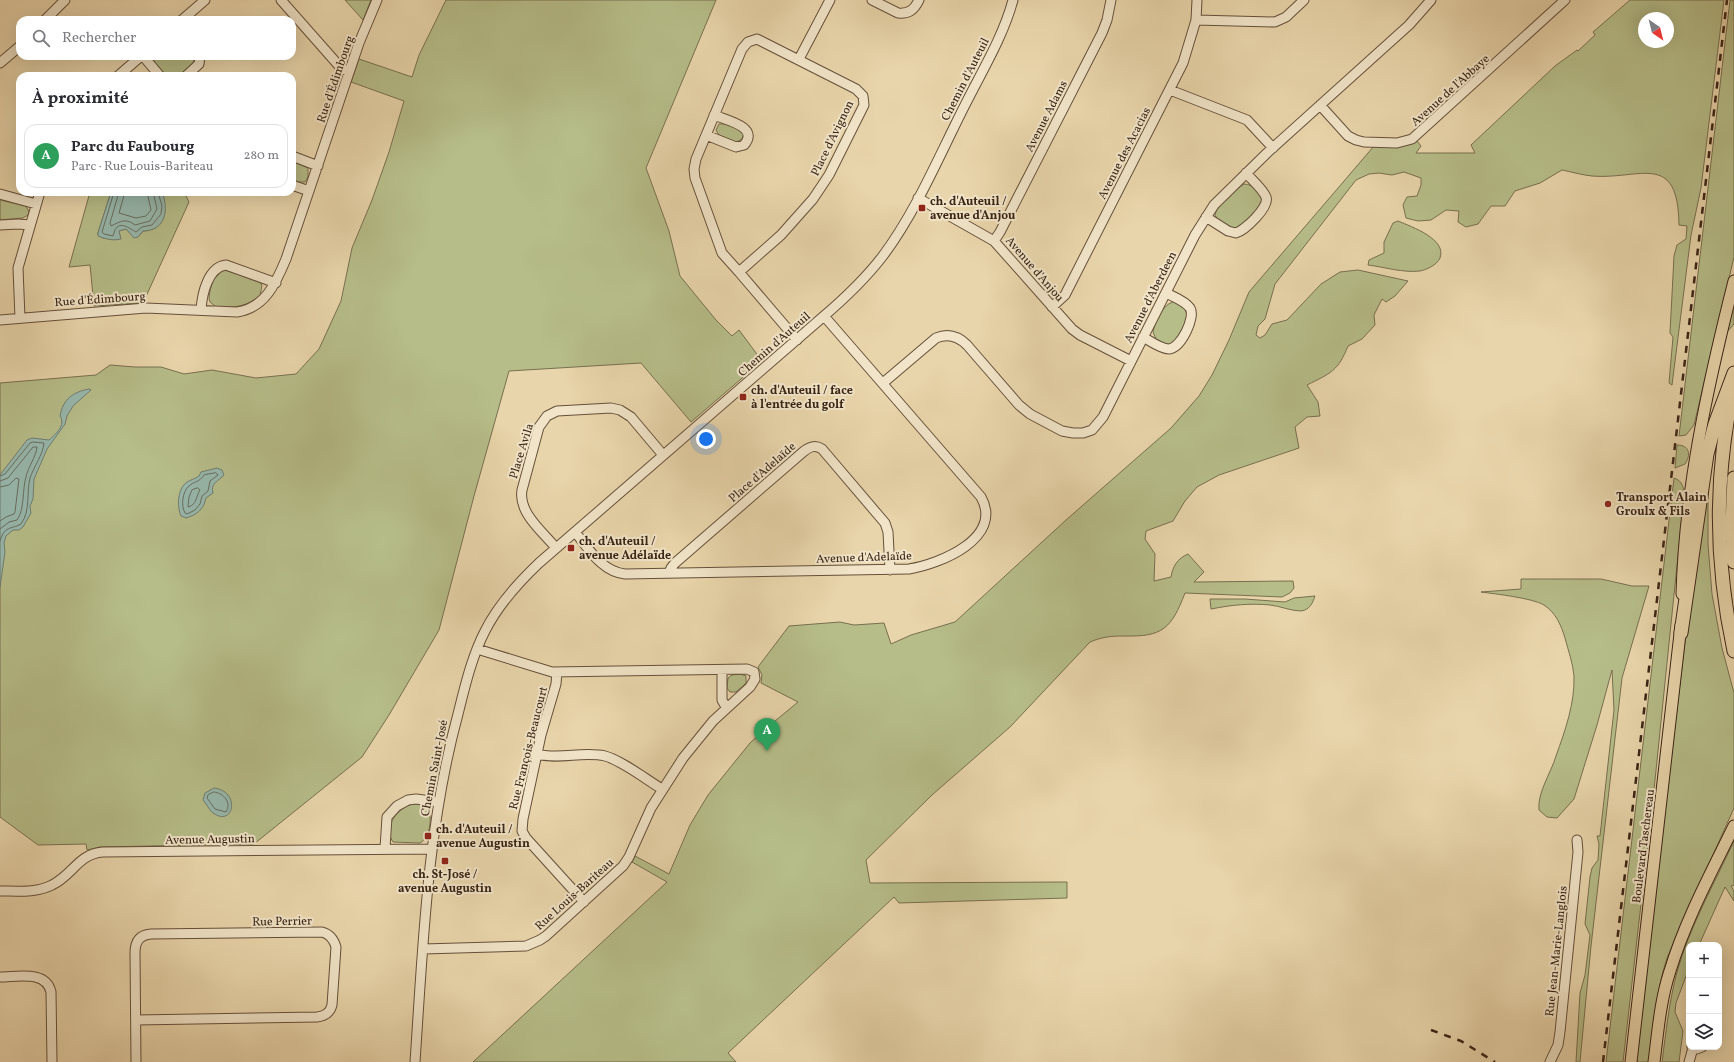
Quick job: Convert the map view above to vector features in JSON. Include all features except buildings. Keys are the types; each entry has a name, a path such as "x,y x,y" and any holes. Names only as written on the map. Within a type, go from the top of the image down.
{"highway":[{"path":"1681,633 1707,454 1714,424 1734,373"},
{"path":"1734,386 1723,445 1719,504 1720,564 1726,611 1734,651"},
{"path":"1734,478 1732,531 1734,562"}],"main road":[{"name":"Boulevard Taschereau","path":"1631,1062 1681,633 1682,571 1694,465 1703,414 1734,281"},
{"path":"1654,1062 1662,1005 1670,971 1682,936 1734,826"}],"street":[{"path":"49,16 65,0"},
{"path":"187,16 205,0"},
{"path":"281,0 295,16"},
{"name":"Rue d'Édimbourg","path":"0,320 130,308 232,312 250,309 266,297 276,283 286,260 349,72 377,0"},
{"path":"799,59 830,0"},
{"path":"872,0 894,11 903,13 914,9 919,0"},
{"name":"Chemin d'Auteuil","path":"477,649 488,625 502,604 534,568 824,316 853,290 880,259 897,236 918,198 998,40 1013,0"},
{"name":"Avenue Adams","path":"994,240 1000,232 1102,33 1107,20 1111,0"},
{"name":"Avenue des Acacias","path":"1052,307 1065,295 1170,90 1186,56 1196,20 1197,0"},
{"path":"1196,20 1275,22 1286,17 1304,0"},
{"name":"Avenue d'Aberdeen","path":"882,383 936,338 944,335 955,336 963,341 1026,412 1062,431 1078,433 1092,430 1099,423 1206,217 1218,201 1273,148 1409,25 1431,0"},
{"name":"Avenue de l'Abbaye","path":"1320,105 1348,136 1356,140 1364,142 1397,143 1412,139 1565,0"},
{"path":"296,17 341,68 349,72"},
{"name":"Place d'Avignon","path":"739,272 781,235 810,203 829,174 863,110 864,101 860,92 761,40 752,40 742,49 695,164 695,178 722,253 797,340"},
{"path":"0,63 16,49"},
{"path":"123,72 137,60"},
{"path":"146,60 156,72"},
{"path":"191,72 200,64 200,60"},
{"path":"1170,90 1247,120 1273,148"},
{"path":"706,135 736,147 744,145 748,139 749,134 745,128 714,115"},
{"path":"296,158 318,166"},
{"path":"1206,217 1228,231 1236,234 1244,229 1259,214 1265,206 1267,198 1246,173"},
{"path":"296,186 310,191"},
{"path":"0,194 36,204"},
{"path":"20,318 18,268 39,196"},
{"name":"Avenue d'Anjou","path":"918,198 994,240 1052,307 1076,332 1131,361"},
{"path":"0,225 30,225"},
{"path":"201,310 210,278 214,270 221,266 226,265 276,283"},
{"path":"1143,337 1167,349 1175,347 1181,341 1192,319 1192,311 1186,304 1166,293"},
{"name":"Avenue d'Adelaïde","path":"575,532 601,563 613,572 625,574 909,569 927,566 947,558 966,546 982,529 986,516 984,502 977,492 824,316"},
{"name":"Place Avila","path":"556,548 527,513 521,500 522,490 539,427 547,416 557,411 611,408 620,410 631,417 663,455"},
{"name":"Place d'Adelaïde","path":"670,573 670,568 675,563 797,457 807,449 816,446 822,450 885,523 888,532 890,570"},
{"name":"Rue Louis-Bariteau","path":"423,949 526,946 546,936 627,861 662,789 691,747 726,707 754,683 755,675 754,672 747,669 557,672 548,671 477,649"},
{"name":"Chemin Saint-José","path":"415,1062 432,849 439,802 456,722 477,649"},
{"path":"722,670 722,700 726,707"},
{"name":"Rue François-Beaucourt","path":"557,672 556,684 536,754 522,831 526,838 584,902"},
{"path":"536,754 546,756 605,756 615,760 662,789"},
{"path":"384,848 388,817 397,806 408,800 416,799 439,802"},
{"name":"Rue Jean-Marie-Langlois","path":"1550,1062 1558,1045 1560,1032 1578,852 1577,840"},
{"name":"Avenue Augustin","path":"0,891 31,891 46,888 60,880 83,859 98,852 384,848 432,849"},
{"name":"Rue Perrier","path":"136,1020 323,1016 330,1011 332,1005 336,947 334,940 322,932 151,934 144,936 138,940 135,948 136,1062"},
{"path":"0,977 38,977 49,985 51,992 52,1062"},
{"path":"1689,1062 1695,1050"}],"green space":[{"path":"345,0 371,0 363,20"},
{"path":"446,0 716,0 646,168 669,231 680,276 716,320 732,336 739,330 762,361 691,422 641,363 509,371 439,630 389,715 362,757 254,844 100,847 87,850 86,844 38,845 0,817 0,383 96,375 110,365 161,367 184,374 212,370 256,378 296,374 319,349 341,301 352,248 372,200 389,152 404,101 351,82 359,59 412,77 419,55"},
{"path":"1630,0 1724,0 1701,188 1691,235 1672,385 1669,383 1673,337 1670,333 1674,256 1677,245 1686,239 1687,226 1679,225 1677,202 1672,186 1664,178 1653,174 1640,173 1592,176 1562,170 1540,183 1515,191 1505,206 1491,206 1478,224 1466,227 1458,222 1459,211 1446,210 1431,220 1418,221 1406,218 1403,205 1407,197 1417,196 1421,185 1421,178 1404,172 1392,175 1379,173 1369,174 1356,180 1275,284 1265,319 1258,326 1256,335 1260,338 1265,335 1272,324 1287,320 1321,284 1340,272 1358,270 1408,281 1395,296 1386,302 1382,299 1374,315 1375,325 1362,339 1348,346 1337,366 1328,374 1307,385 1318,402 1320,416 1307,417 1295,427 1299,448 1219,475 1197,487 1185,501 1173,521 1146,531 1145,539 1155,554 1154,581 1171,577 1176,563 1188,554 1204,572 1194,582 1293,581 1294,588 1290,593 1282,597 1185,593 1170,623 1157,632 1148,635 1106,637 1090,642 1010,727 932,795 866,860 870,883 1067,882 1067,898 899,903 894,897 728,1053 736,1062 473,1062 667,882 632,862 635,856 669,874 690,825 708,795 750,743 798,702 761,683 762,675 758,667 789,626 840,622 854,625 884,623 891,644 911,635 955,622 1066,520 1171,428 1199,396 1212,375 1229,340 1249,292 1374,146 1400,147 1417,141 1421,146 1416,153 1475,153 1471,145 1555,66 1577,50 1578,51 1595,35 1593,32"},
{"path":"1730,0 1734,0 1734,257 1694,425 1686,435 1679,436"},
{"path":"154,60 194,60 192,66 185,72 163,72"},
{"path":"719,124 729,125 736,128 744,134 742,139 736,142 719,135 716,130"},
{"path":"296,163 308,168 308,177 305,182 296,181"},
{"path":"1244,184 1247,184 1256,190 1263,202 1239,228 1226,226 1216,218 1215,214 1223,202"},
{"path":"89,196 110,196 98,233 98,235 103,238 120,236 119,231 126,229 132,235 138,237 143,231 150,230 160,223 163,218 165,205 163,196 186,196 189,202 143,303 94,306 90,265 69,267"},
{"path":"0,200 26,206 29,212 28,215 23,218 0,220"},
{"path":"1398,221 1419,230 1433,240 1441,251 1439,261 1431,267 1420,271 1400,271 1368,265 1369,260 1384,253 1384,242 1393,223"},
{"path":"225,270 257,280 262,285 260,296 245,305 216,307 210,302 210,289 215,277"},
{"path":"1734,300 1734,324 1726,333"},
{"path":"1174,302 1185,309 1188,318 1176,341 1167,345 1156,339 1153,332 1163,310 1170,303"},
{"path":"1677,445 1685,447 1689,454 1685,464 1675,468"},
{"path":"1674,478 1677,479 1682,485 1684,497 1654,790 1623,1062 1606,1062"},
{"path":"1708,491 1708,544 1712,594 1722,648 1734,693 1734,808 1667,958 1658,997 1649,1062 1635,1062 1685,642"},
{"path":"1521,579 1601,579 1632,586 1649,586 1622,678 1591,946 1580,1062 1576,1062 1580,993 1585,975 1590,935 1585,924 1590,877 1592,868 1598,860 1599,844 1597,836 1600,836 1614,710 1612,670 1574,799 1557,818 1547,817 1539,810 1540,797 1554,763 1569,717 1573,696 1574,676 1572,661 1562,628 1558,620 1548,608 1531,600 1481,592 1521,589"},
{"path":"1315,596 1309,607 1301,611 1263,604 1233,605 1211,609 1210,599 1245,599 1285,602 1294,598"},
{"path":"740,674 746,676 746,683 736,692 730,692 727,688 728,678 732,675"},
{"path":"413,804 420,804 429,810 430,823 426,837 420,843 393,842 389,830 393,818 402,809"},
{"path":"1734,841 1734,885 1731,886 1734,891 1734,901 1725,887 1700,942 1687,942"},
{"path":"1686,944 1686,976 1676,1003 1675,1012 1683,1031 1679,1062 1662,1062 1672,994"}],"water":[{"path":"110,196 163,196 165,205 164,218 157,227 151,230 143,231 138,237 134,238 126,229 119,231 121,239 115,240 98,236"},
{"path":"89,389 91,390 73,406 67,416 65,424 47,449 34,479 33,499 30,506 31,513 23,527 19,530 13,530 6,536 0,587 0,475 27,440 32,438 49,440 55,435 62,423 60,416 61,410 66,401 74,394"},
{"path":"217,468 222,470 224,475 214,484 212,490 213,493 206,498 202,508 190,517 186,518 181,516 179,498 181,489 184,485 199,476 201,472"},
{"path":"214,788 223,791 228,795 231,801 232,807 226,816 220,816 213,813 203,800 205,793"}],"railway":[{"path":"1603,1062 1727,0"},
{"path":"1431,1030 1461,1041 1495,1062"}],"place":[{"name":"ch. d'Auteuil / avenue d'Anjou","path":"922,208"},
{"name":"ch. d'Auteuil / face à l'entrée du golf","path":"743,397"},
{"name":"Transport Alain Groulx & Fils","path":"1608,504"},
{"name":"ch. d'Auteuil / avenue Adélaïde","path":"571,548"},
{"name":"Parc du Faubourg","path":"767,751"},
{"name":"ch. d'Auteuil / avenue Augustin","path":"428,836"},
{"name":"ch. St-José / avenue Augustin","path":"445,861"}]}
